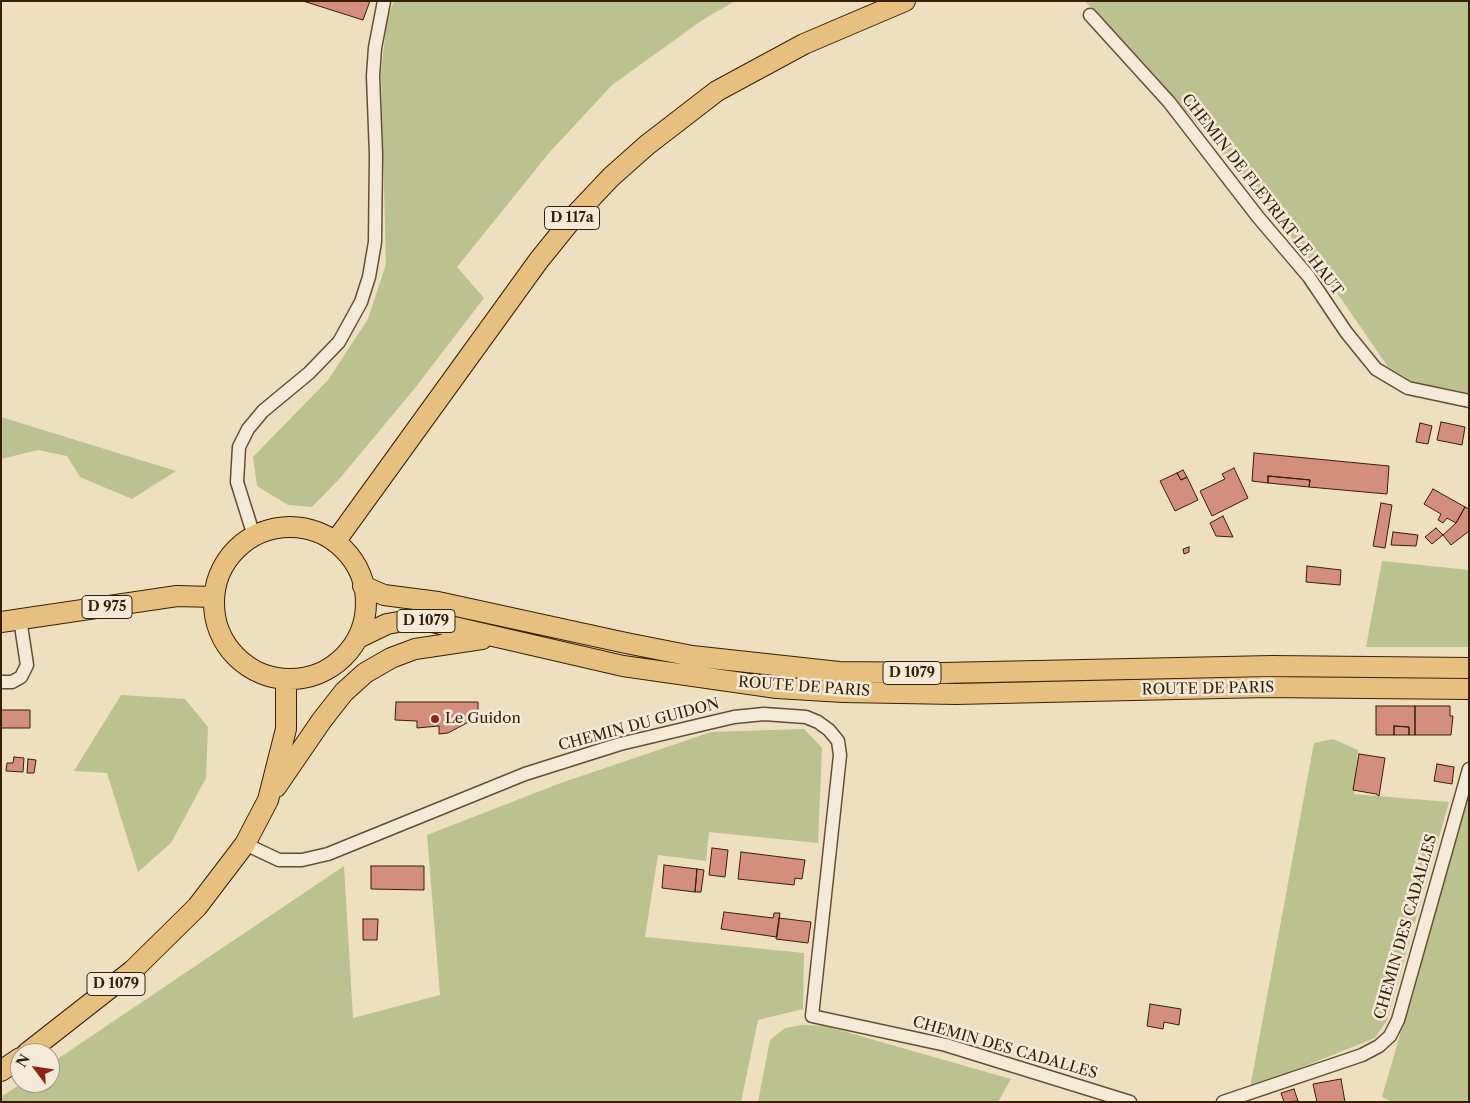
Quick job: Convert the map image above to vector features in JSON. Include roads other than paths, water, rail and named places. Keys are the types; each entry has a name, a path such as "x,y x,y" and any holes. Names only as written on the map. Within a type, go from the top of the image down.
{"main road":[{"name":"D 117a","path":"335,542 539,260 577,212 611,177 679,119 724,87 804,44 904,1"},
{"path":"301,528 316,532 335,542 356,565 363,586 366,601 364,621 358,638 344,656 327,670 307,678 286,680 260,673 247,667 232,654 221,637 217,624 214,597 222,568 242,545 254,536 269,530 301,528"},
{"name":"ROUTE DE PARIS","path":"363,586 384,595 438,602 673,652 748,663 839,672 942,673 1272,666 1469,668"},
{"name":"D 975","path":"11,620 178,596 214,597"},
{"name":"ROUTE DE PARIS","path":"358,638 387,624 404,621 428,621 623,666 777,688 843,692 956,694 1266,687 1469,689"},
{"path":"268,800 322,720 344,692 365,674 391,658 415,649 496,638"},
{"name":"D 1079","path":"40,1043 133,970 197,907 245,844 268,800 286,729 286,680"}],"street":[{"path":"254,536 237,482 239,448 248,429 263,411 309,373 338,342 361,302 369,277 375,242 376,155 373,76 375,48 384,1"},
{"name":"CHEMIN DE FLEYRIAT LE HAUT","path":"1090,15 1169,102 1258,218 1309,277 1346,332 1376,369 1408,388 1469,401"},
{"path":"1,682 12,682 21,677 27,666 11,620"},
{"name":"CHEMIN DU GUIDON","path":"245,844 279,860 302,860 328,854 524,774 620,744 734,717 764,714 806,717 818,722 829,730 838,741 840,755 812,1016"},
{"name":"CHEMIN DES CADALLES","path":"1223,1102 1362,1055 1379,1046 1390,1036 1398,1020 1469,768"},
{"name":"CHEMIN DES CADALLES","path":"812,1016 946,1045 1130,1102"}],"place":[{"name":"Le Guidon","path":"435,719"}]}
